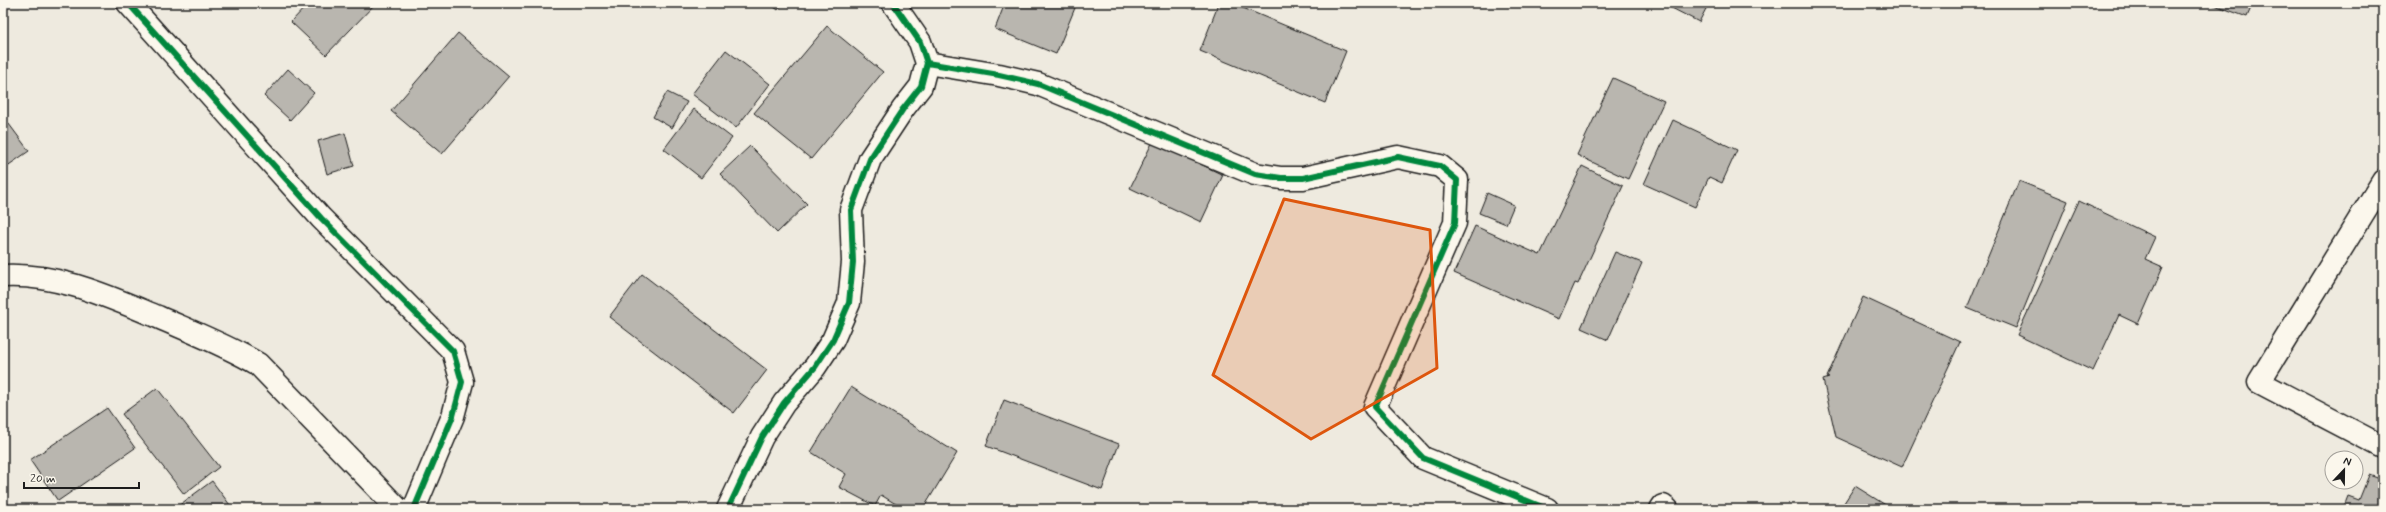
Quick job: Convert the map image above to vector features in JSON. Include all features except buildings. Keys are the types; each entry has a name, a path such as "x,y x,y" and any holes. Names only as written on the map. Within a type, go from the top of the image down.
{"street":[{"path":"128,3 320,218 453,351 462,382 453,416 414,509"},
{"path":"728,509 762,437 784,403 815,368 833,340 849,303 853,262 851,210 870,159 903,109 921,86 927,63 920,42 893,3"},
{"path":"927,63 999,74 1038,84 1255,174 1281,178 1304,178 1398,158 1440,166 1457,180 1455,222 1375,407 1423,458 1547,509"},
{"path":"2383,181 2259,382 2383,447"},
{"path":"3,276 18,275 55,280 90,289 233,350 258,364 398,509"},
{"path":"1661,509 1663,506 1667,509"}],"highlighted area":[{"path":"1284,199 1430,230 1437,368 1311,439 1213,375"}],"cycle path":[{"path":"128,3 321,218 453,351 462,382 453,416 414,509"},
{"path":"728,509 762,437 784,403 815,367 833,340 849,303 853,262 851,210 870,159 903,109 921,86 927,63 920,42 893,3"},
{"path":"927,63 999,75 1038,84 1255,174 1281,178 1303,178 1398,157 1440,166 1457,180 1455,223 1375,407 1423,458 1547,509"}]}
